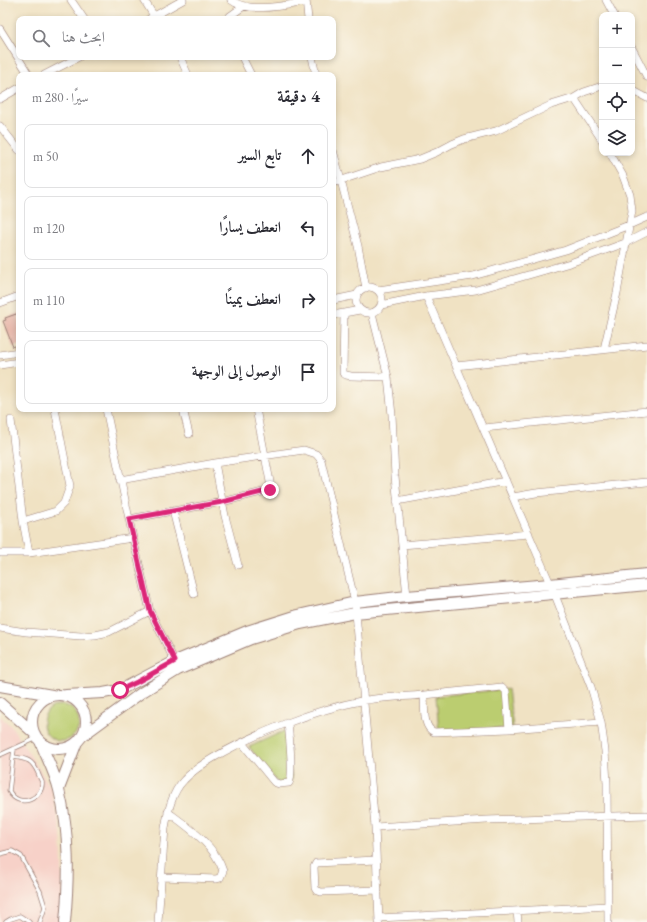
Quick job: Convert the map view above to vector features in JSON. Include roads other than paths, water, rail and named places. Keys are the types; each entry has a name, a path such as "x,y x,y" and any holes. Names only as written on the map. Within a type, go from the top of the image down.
{"street":[{"path":"71,0 82,16"},
{"path":"144,0 155,16"},
{"path":"158,16 183,0"},
{"path":"231,0 244,6 266,7 306,1 308,16"},
{"path":"606,0 612,12"},
{"path":"230,16 244,6"},
{"path":"0,29 16,54"},
{"path":"635,54 647,77"},
{"path":"20,60 27,72"},
{"path":"58,72 75,60"},
{"path":"181,60 187,72"},
{"path":"244,60 250,72"},
{"path":"313,60 315,72"},
{"path":"336,182 381,167 420,158 437,152 464,139 496,132 551,105 574,98 584,92 599,87"},
{"path":"0,98 16,90"},
{"path":"635,92 647,98"},
{"path":"574,98 599,136"},
{"path":"0,126 16,146"},
{"path":"604,349 617,293 632,211 630,195 623,176 612,156"},
{"path":"336,163 358,246 366,288"},
{"path":"360,310 356,303 357,295 362,289 374,288 378,290 473,276 566,250 647,217"},
{"path":"381,305 426,296 476,290 570,263 626,243 647,232"},
{"path":"336,314 360,310 372,313 379,309 382,297 378,290"},
{"path":"336,299 357,295"},
{"path":"426,296 555,595 591,687 601,722 605,751 608,816 608,922"},
{"path":"0,303 16,297"},
{"path":"344,313 343,373 351,376 388,377"},
{"path":"372,313 388,377 392,415 397,501 407,596"},
{"path":"456,366 647,344"},
{"path":"0,355 16,352"},
{"path":"0,365 16,362"},
{"path":"484,428 647,411"},
{"path":"23,520 56,511 64,503 70,486 56,412"},
{"path":"107,412 132,538 150,611 177,665"},
{"path":"185,412 189,434"},
{"path":"129,519 222,502 270,490 271,487 257,412"},
{"path":"11,420 23,520 29,553"},
{"path":"120,480 215,463 304,450 316,454 321,460 355,602 375,827 379,920 608,906"},
{"path":"215,463 222,502 238,565"},
{"path":"397,501 506,480"},
{"path":"513,497 536,492 647,482"},
{"path":"173,510 194,594"},
{"path":"402,545 529,534"},
{"path":"0,553 29,553 132,538"},
{"path":"0,686 52,695 103,693 120,690 177,665 247,631 298,615 355,602 647,574"},
{"path":"0,703 38,738 52,748 58,749 71,746 177,665 251,639 300,624 355,613 647,585"},
{"path":"0,628 26,632 81,636 95,635 109,632 150,611"},
{"path":"158,922 165,828 168,812 176,792 187,777 202,765 242,743 288,723 342,705 363,700 502,687 506,691 509,729"},
{"path":"52,695 43,700 37,707 33,716 32,725 59,789 64,819 69,873 65,922"},
{"path":"59,789 79,740 85,731 86,723 83,709 79,703 66,695"},
{"path":"424,695 427,725 431,731 434,732 509,729 601,722"},
{"path":"242,743 274,782 279,784 289,783 292,769 288,723"},
{"path":"162,877 211,880 220,878 223,871 216,856 198,836 168,812"},
{"path":"375,827 487,820 647,815"},
{"path":"376,860 316,863 314,867 315,888 320,892 378,890"},
{"path":"517,911 518,922"}],"lane":[{"path":"0,755 38,738"},
{"path":"14,749 9,791 13,798 20,801 32,799 40,791 42,783 35,767 28,759 14,757"},
{"path":"0,854 12,851 21,856 40,891 45,907 40,922"},
{"path":"6,922 20,916 29,922"}]}
